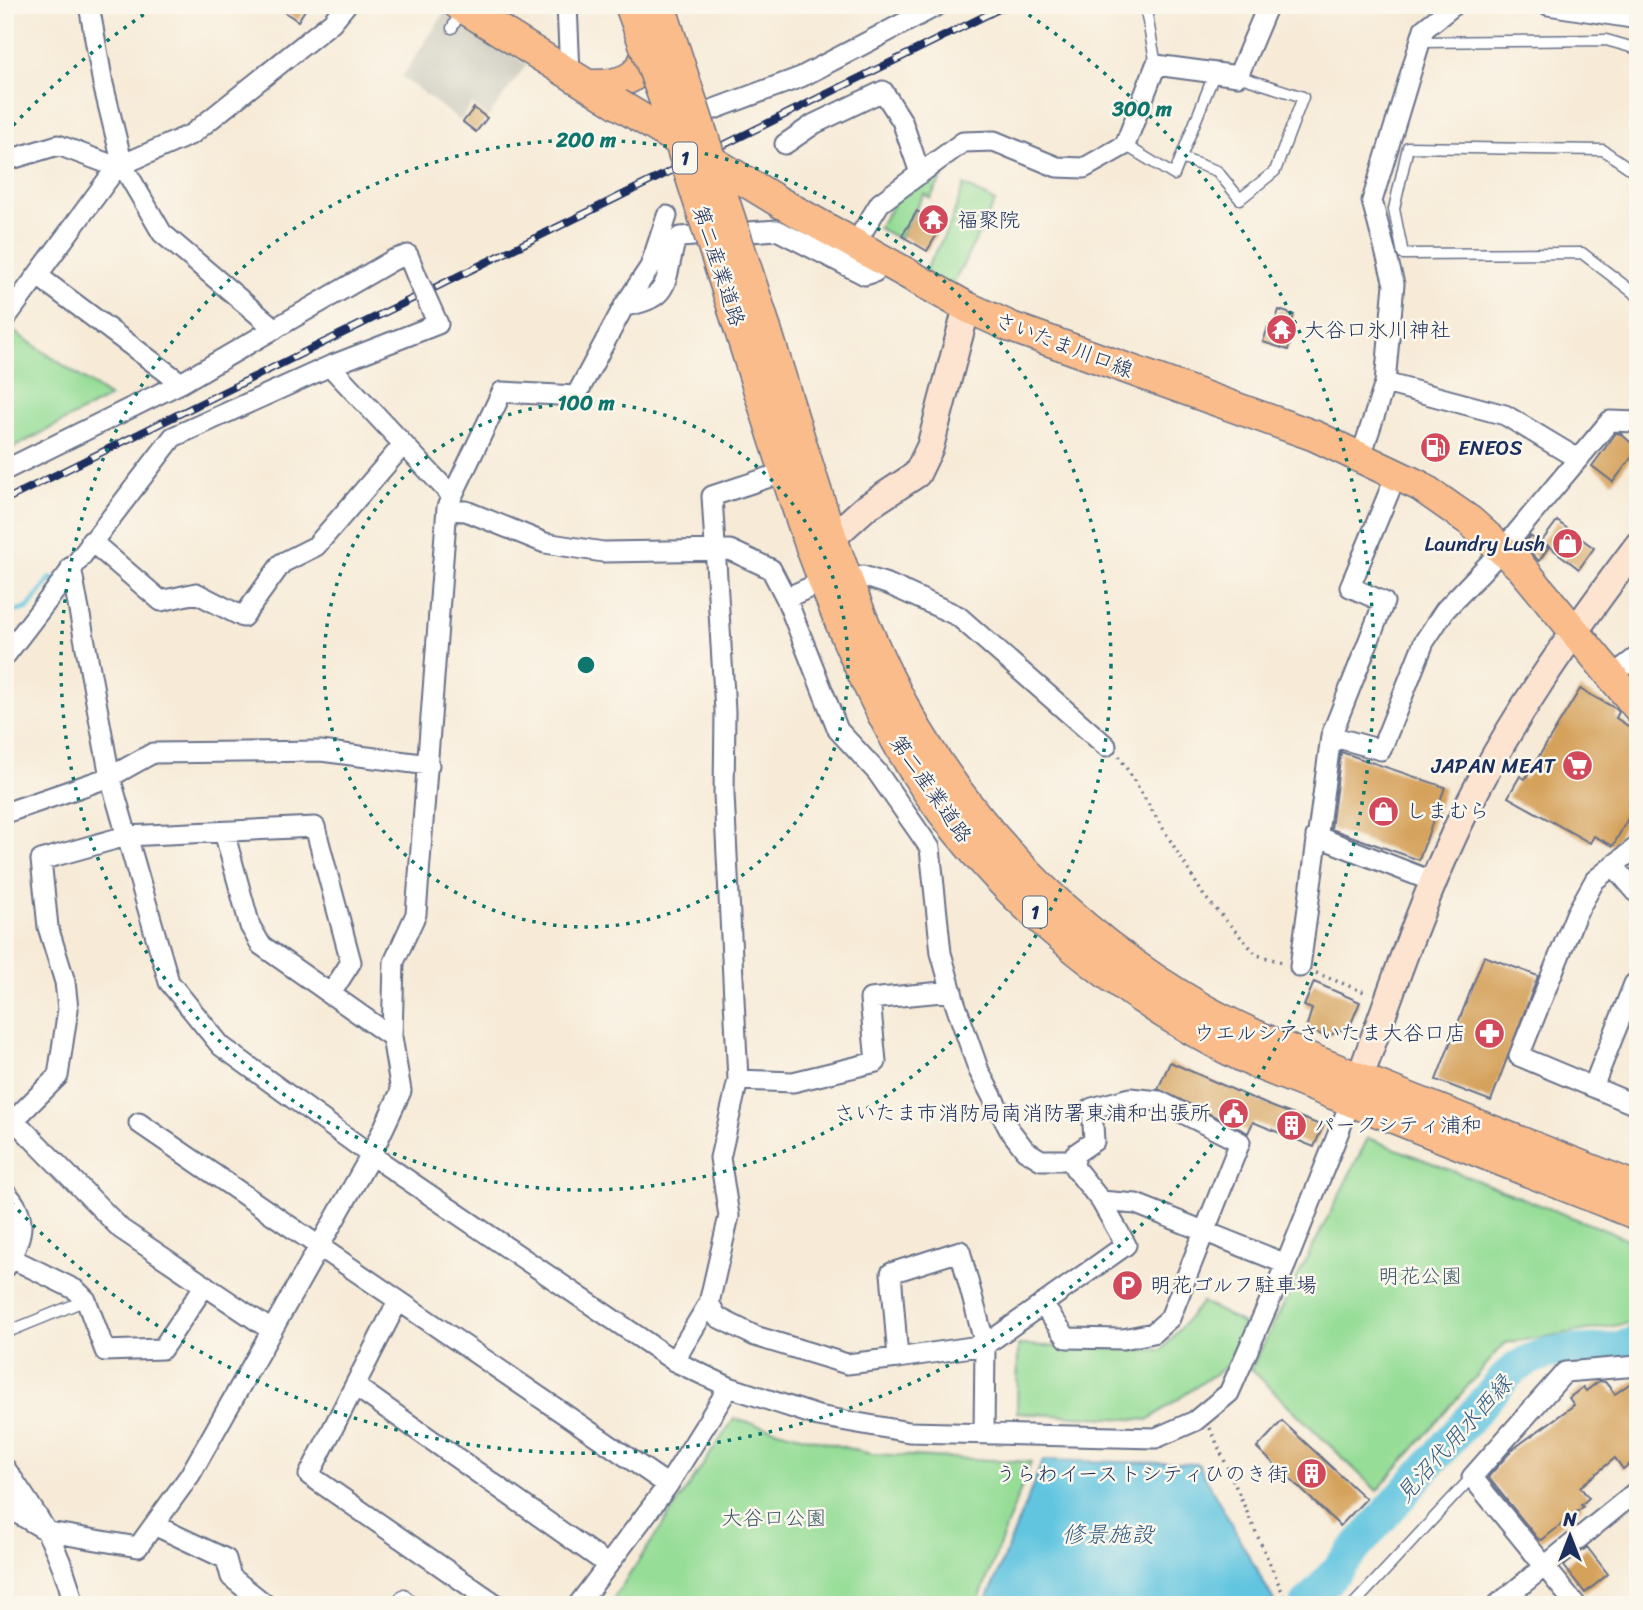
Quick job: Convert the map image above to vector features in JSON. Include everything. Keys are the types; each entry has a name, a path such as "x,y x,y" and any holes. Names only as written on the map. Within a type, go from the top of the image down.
{"main road":[{"name":"第二産業道路","path":"630,5 680,143 833,537 836,581"},
{"name":"第二産業道路","path":"660,5 713,163 785,472 836,581 925,744 960,796 1013,860 1059,905 1128,959 1206,1010 1319,1063 1356,1090 1638,1215"},
{"name":"さいたま川口線","path":"460,12 580,79 713,163 967,306 1051,343 1315,436 1397,473 1448,504 1503,549 1574,629 1638,708"},
{"path":"580,79 626,80 643,66 647,49"},
{"name":"第二産業道路","path":"1356,1090 1638,1188"}],"street":[{"path":"89,5 120,167 162,233 275,329"},
{"path":"5,319 120,167 192,134 332,22 346,5"},
{"path":"567,5 580,79"},
{"path":"698,115 801,77 938,5"},
{"path":"855,244 880,203 963,142 994,141 1057,167 1084,168 1125,145 1156,65 1238,76 1268,5"},
{"path":"1361,456 1385,383 1394,284 1372,201 1424,29 1454,5"},
{"path":"1548,5 1613,10 1638,19"},
{"path":"785,144 814,124 883,91 902,121 920,173"},
{"path":"5,160 58,145 120,167"},
{"path":"5,1506 50,1532 138,1547 190,1475 371,1155 401,1091 392,1037 394,962 416,915 449,503 502,392 576,396 624,306 650,267 667,216"},
{"path":"624,306 650,302 661,294 675,242 680,237 777,230 865,275 875,272 882,260"},
{"path":"5,470 181,383 393,260 408,255 438,324 330,366 173,437 69,569 5,656"},
{"path":"38,276 181,383"},
{"path":"833,537 864,509 916,474 930,447 967,306"},
{"path":"330,366 403,444 449,503 466,512 545,543 603,552 730,550 771,569 786,598 838,730 877,772 930,848 942,953 952,991 979,1070 1009,1129 1025,1150 1041,1160 1075,1160"},
{"path":"1385,383 1505,415 1578,459"},
{"path":"1331,736 1381,750 1424,642 1445,610 1503,549 1610,421 1638,422"},
{"path":"91,541 161,601 196,593 243,617 282,563 316,546 403,444"},
{"path":"674,1360 709,1303 729,1216 720,1158 738,1080 724,794 725,711 712,496 785,472"},
{"path":"1300,967 1331,736 1384,602 1350,587 1397,473"},
{"path":"69,569 110,777 169,982 221,1046 371,1155 674,1360 729,1387 818,1416 909,1432 1156,1438 1195,1421 1229,1393 1286,1264 1356,1090 1434,882 1485,774 1574,629 1638,545"},
{"path":"786,598 836,581 863,576 890,584 958,616 1106,746"},
{"path":"1612,676 1638,656"},
{"path":"5,813 110,777 153,753 321,751 429,765"},
{"path":"271,1330 121,1229 10,1125 58,1076 68,1009 65,982 48,927 41,860 126,836 315,827 351,962 330,995"},
{"path":"224,832 250,926 261,945 392,1037"},
{"path":"1317,836 1434,882"},
{"path":"1638,846 1595,880 1576,914 1519,1056 1638,1106"},
{"path":"1613,865 1638,894"},
{"path":"1593,1087 1634,984 1638,981"},
{"path":"738,1080 793,1082 876,1062 870,999 952,991"},
{"path":"709,1303 717,1317 755,1336 847,1364 985,1345 1042,1304 1126,1245 1101,1201 1074,1167 1075,1154 1094,1141 1092,1108 1130,1098 1159,1101 1240,1142 1170,1318 1153,1333 1123,1339 1067,1338 1042,1304"},
{"path":"139,1123 668,1485"},
{"path":"5,1192 13,1199 23,1220 22,1235 7,1260 76,1290 86,1300 105,1351 162,1349 205,1285"},
{"path":"1101,1201 1136,1204 1286,1264"},
{"path":"898,1358 891,1273 960,1251 985,1345 984,1433"},
{"path":"398,1301 309,1475 497,1605"},
{"path":"1576,1605 1472,1477 1565,1373 1638,1366"},
{"path":"355,1387 607,1564"},
{"path":"578,1605 668,1485 729,1387"},
{"path":"5,1468 50,1532 74,1605"},
{"path":"1497,1605 1638,1490"},
{"path":"153,1525 226,1559 231,1577 266,1605"}],"lane":[{"path":"1145,5 1156,65"},
{"path":"1420,41 1606,40 1638,49"},
{"path":"1125,145 1174,175 1215,72"},
{"path":"1181,158 1217,171 1240,199 1275,171 1303,97 1238,76"},
{"path":"1638,174 1602,150 1408,147 1394,209 1404,254 1582,253 1638,296"},
{"path":"5,1333 86,1300"},
{"path":"1353,1605 1472,1477"},
{"path":"392,1605 404,1594 415,1605"}],"path":[{"path":"1106,746 1120,757 1204,895 1257,955 1300,967 1389,1001"},
{"path":"1204,1413 1287,1604"}],"shaded area":[{"path":"445,12 527,64 488,117 472,104 460,121 402,77"}],"green space":[{"path":"940,170 945,173 930,198 924,194 899,239 878,228 898,198"},
{"path":"964,185 995,202 951,288 925,271 949,227"},
{"path":"13,331 110,397 5,452 5,341"},
{"name":"明花公園","path":"1368,1138 1638,1243 1638,1322 1505,1343 1377,1491 1251,1369"},
{"path":"1202,1302 1243,1324 1229,1364 1148,1420 1017,1413 1018,1345 1162,1350"},
{"name":"大谷口公園","path":"734,1419 871,1454 1031,1462 977,1605 609,1605"}],"water":[{"name":"修景施設","path":"1043,1460 1198,1464 1274,1601 1272,1605 985,1605"}],"building":[{"path":"274,5 308,5 298,21"},
{"path":"474,108 487,118 476,132 463,122"},
{"path":"917,211 942,226 927,251 902,236"},
{"path":"1279,310 1294,315 1288,333 1293,334 1288,350 1263,342 1268,327 1273,328"},
{"path":"1616,433 1621,434 1638,449 1613,482 1592,466"},
{"path":"1557,521 1594,548 1579,569 1542,541"},
{"path":"1530,536 1548,548 1539,561 1523,545"},
{"path":"1580,689 1615,708 1619,712 1616,718 1634,730 1632,737 1638,740 1638,815 1632,811 1613,846 1594,836 1590,843 1508,797 1520,776 1525,779"},
{"path":"1341,752 1445,787 1419,860 1331,829"},
{"path":"1484,956 1538,976 1491,1101 1436,1080"},
{"path":"1314,982 1360,1002 1350,1026 1326,1037 1306,1028 1312,1009 1304,1006"},
{"path":"1170,1062 1323,1126 1314,1147 1253,1122 1248,1133 1158,1089"},
{"path":"1638,1378 1638,1458 1623,1469 1615,1458 1580,1487 1589,1498 1581,1505 1583,1507 1542,1540 1538,1539 1488,1477 1513,1449 1574,1405 1569,1398 1583,1387 1586,1391 1599,1381 1605,1382 1615,1394"},
{"name":"うらわイーストシティひのき街","path":"1282,1421 1366,1499 1340,1526 1257,1448"},
{"path":"1587,1547 1608,1574 1585,1593 1564,1566"}],"waterway":[{"path":"5,614 28,608 51,578 59,581"},
{"name":"見沼代用水西縁","path":"1306,1605 1508,1374 1541,1355 1621,1347 1638,1341"}],"railway":[{"path":"5,500 1007,5"}],"place":[{"name":"福聚院","path":"934,220"},
{"name":"大谷口氷川神社","path":"1281,330"},
{"name":"ENEOS","path":"1435,448"},
{"name":"Laundry Lush","path":"1568,544"},
{"name":"JAPAN MEAT","path":"1578,766"},
{"name":"しまむら","path":"1383,811"},
{"name":"ウエルシアさいたま大谷口店","path":"1489,1033"},
{"name":"さいたま市消防局南消防署東浦和出張所","path":"1234,1113"},
{"name":"パークシティ浦和","path":"1291,1125"},
{"name":"明花ゴルフ駐車場","path":"1127,1285"},
{"name":"うらわイーストシティひのき街","path":"1311,1474"}]}
